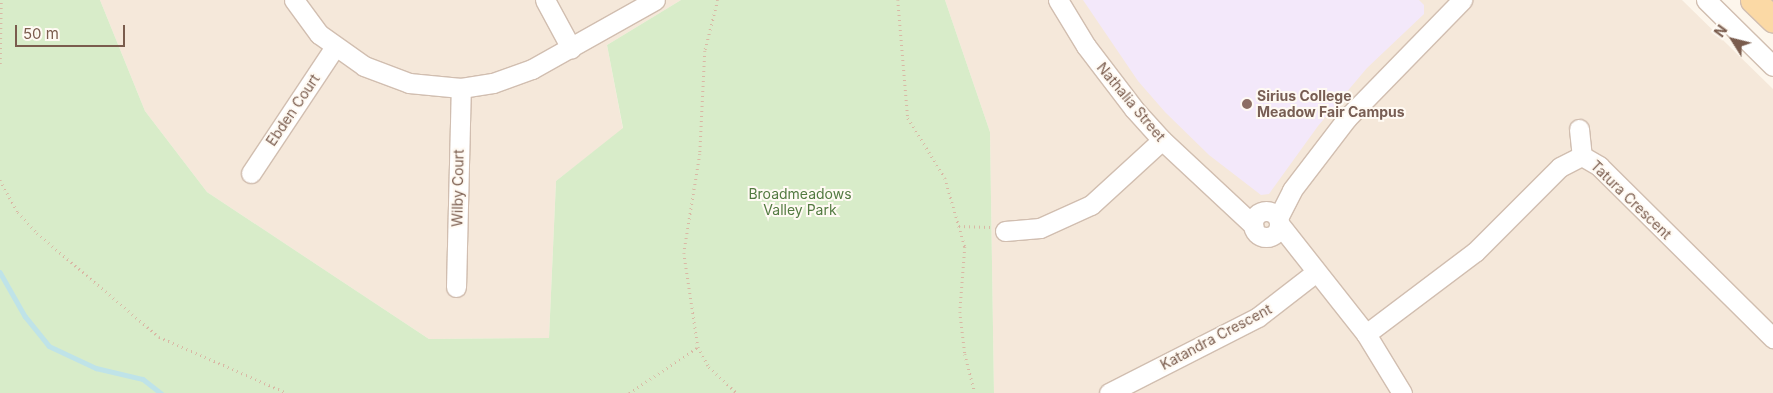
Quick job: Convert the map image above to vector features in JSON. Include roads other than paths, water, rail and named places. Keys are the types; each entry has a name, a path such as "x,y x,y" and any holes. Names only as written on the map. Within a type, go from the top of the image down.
{"main road":[{"path":"1753,0 1773,19"}],"street":[{"path":"294,0 319,34 334,48 384,75 410,83 461,88 513,77 572,48 655,0"},
{"path":"545,0 572,48"},
{"name":"Nathalia Street","path":"1058,0 1106,74 1162,140 1220,192 1268,221 1310,266 1366,334 1402,393"},
{"path":"1706,0 1773,66"},
{"path":"1268,221 1347,118 1452,3"},
{"name":"Ebden Court","path":"251,173 334,48"},
{"name":"Wilby Court","path":"456,287 461,88"},
{"path":"1579,129 1582,156"},
{"path":"997,229 1040,228 1091,206 1162,140"},
{"name":"Tatura Crescent","path":"1366,334 1476,252 1560,167 1582,156 1599,166 1773,338"},
{"name":"Katandra Crescent","path":"1109,393 1131,388 1258,317 1310,266"}],"waterway":[{"path":"0,272 25,316 49,346 96,368 143,379 161,393"}],"place":[{"name":"Sirius College Meadow Fair Campus","path":"1247,104"}],"park label":[{"name":"Broadmeadows Valley Park","path":"800,202"}]}
